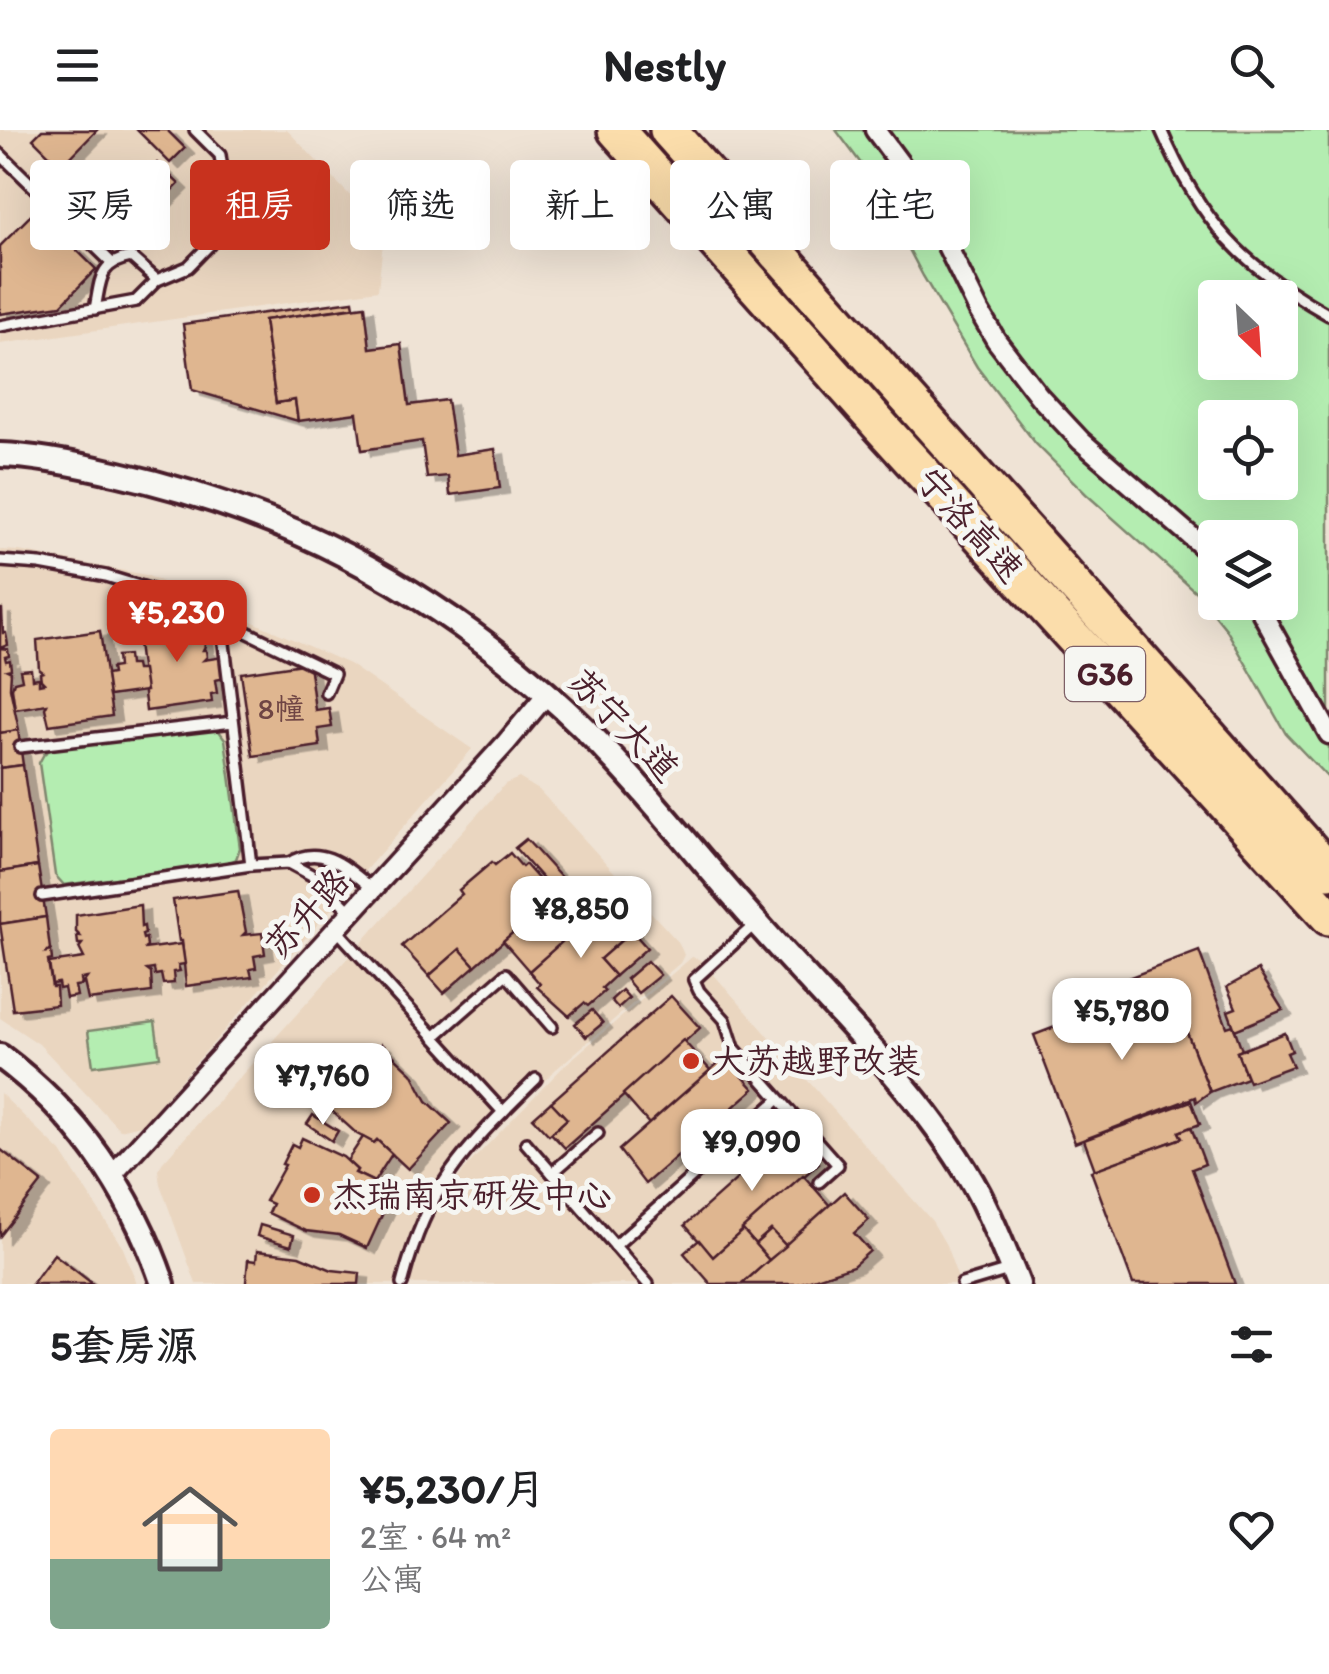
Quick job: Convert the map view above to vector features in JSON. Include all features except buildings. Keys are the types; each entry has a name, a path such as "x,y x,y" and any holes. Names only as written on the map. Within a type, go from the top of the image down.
{"highway":[{"name":"宁洛高速","path":"616,130 882,429 1329,917"},
{"name":"宁洛高速","path":"668,130 1329,870"}],"street":[{"path":"874,130 931,213 987,326 1039,396 1081,441 1198,542"},
{"name":"苏宁大道","path":"0,455 98,469 188,490 281,523 365,564 433,605 547,694 623,771 914,1101 978,1193 1015,1277"},
{"path":"1266,620 1329,734"},
{"name":"苏升路","path":"113,1174 547,694"},
{"path":"0,1056 44,1092 113,1174 152,1252 163,1284"}],"lane":[{"path":"0,326 136,301 157,280 188,267 230,224 220,155 194,130"},
{"path":"1160,130 1194,196 1226,238 1248,262 1329,316"},
{"path":"0,154 112,263"},
{"path":"95,309 103,270 112,263 131,257 157,280"},
{"path":"0,561 106,576 205,608 334,674 326,693"},
{"path":"221,618 251,865"},
{"path":"20,747 233,722"},
{"path":"42,896 289,862 313,855 330,857 372,889"},
{"path":"289,862 318,878 351,912"},
{"path":"756,923 694,980 698,991 725,1020 734,1048 838,1165 819,1182"},
{"path":"336,929 503,1112"},
{"path":"434,1037 506,974 552,1027"},
{"path":"402,1284 430,1201 454,1163 536,1080"},
{"path":"616,1246 778,1099"},
{"path":"552,1173 598,1133"},
{"path":"526,1143 648,1284"},
{"path":"962,1284 1015,1277"}],"shaded area":[{"path":"0,130 287,130 316,160 190,160 190,250 330,250 330,175 350,196 350,250 382,250 378,290 0,344"},
{"path":"0,550 146,575 349,664 472,749 141,1125 120,1130 39,1044 0,1018"},
{"path":"519,778 539,790 679,943 684,955 680,963 555,1070 457,1171 435,1203 410,1266 408,1281 432,1213 468,1165 566,1064 692,957 701,960 932,1221 946,1245 960,1284 196,1284 160,1184 158,1170 163,1162 505,784"},
{"path":"0,1093 61,1152 123,1248 137,1284 0,1284"}],"green space":[{"path":"836,130 1329,130 1329,779 1286,734 1219,620 1298,620 1298,520 1198,520 1198,594 1036,444 977,367 909,250 970,250 970,160 858,160"},
{"path":"219,731 225,739 240,848 236,859 64,885 55,875 39,763 44,754 51,749"},
{"path":"155,1022 160,1057 93,1066 88,1031"}],"place":[{"name":"大苏越野改装","path":"691,1061"},
{"name":"杰瑞南京研发中心","path":"312,1195"}]}
